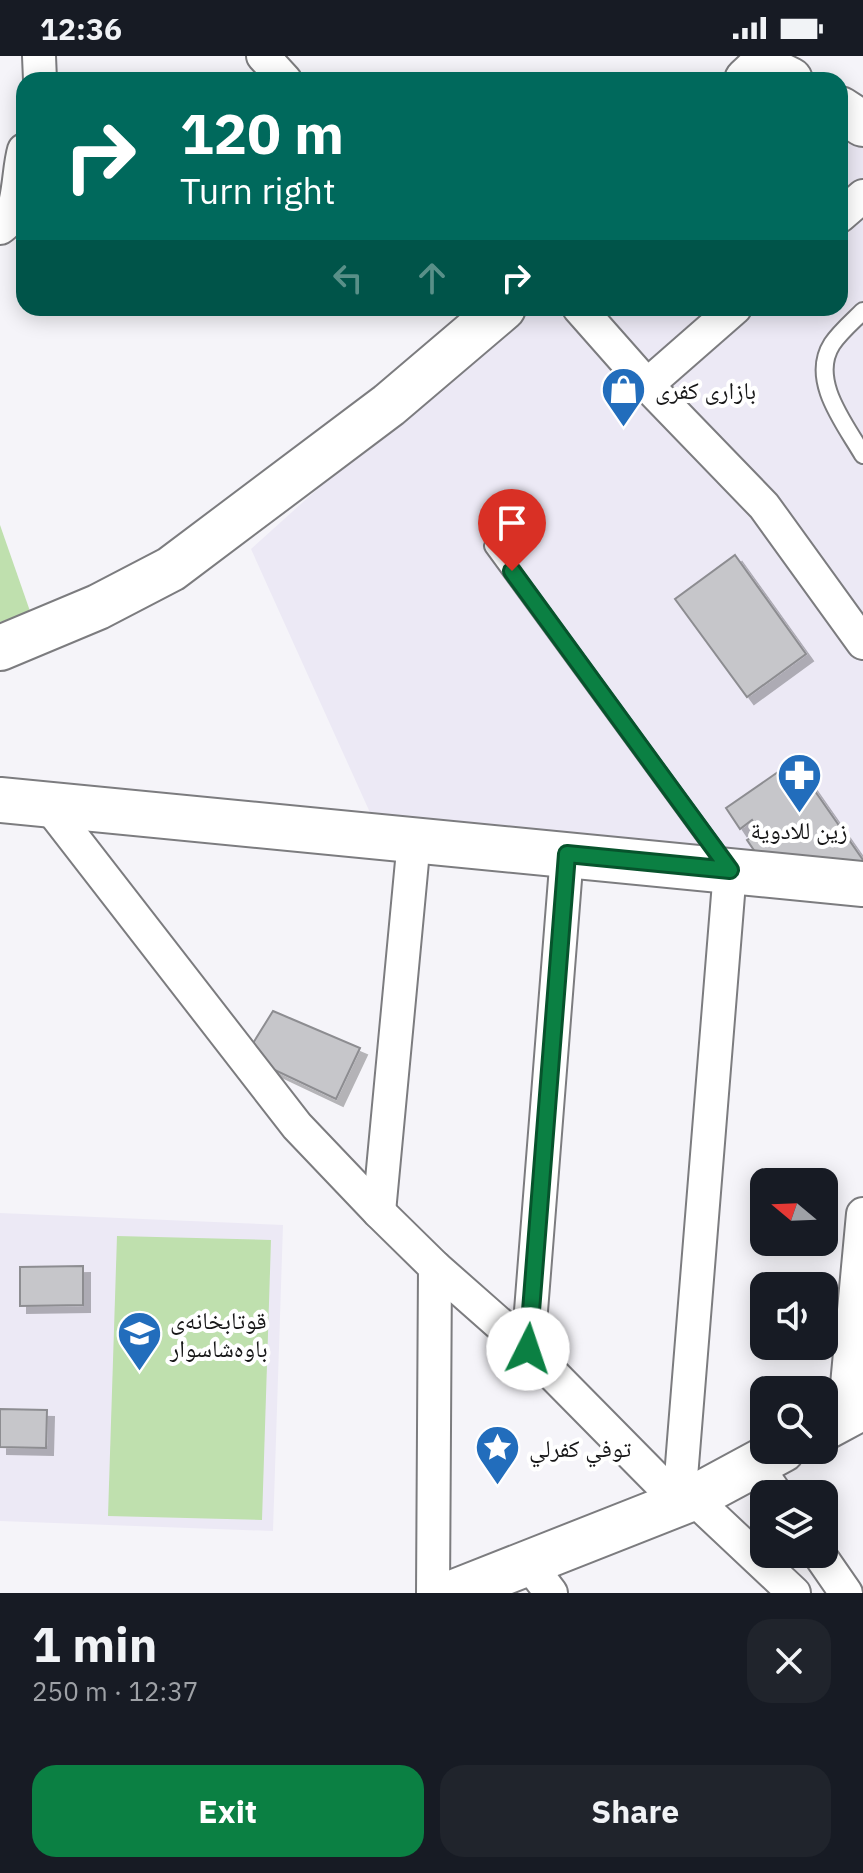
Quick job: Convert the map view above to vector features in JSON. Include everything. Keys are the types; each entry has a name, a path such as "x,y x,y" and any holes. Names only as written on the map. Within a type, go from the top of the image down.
{"main road":[{"path":"0,648 135,590 182,561 389,405 494,316"},
{"path":"0,800 863,884"},
{"path":"452,1593 540,1579 686,1500 771,1469"}],"street":[{"path":"263,56 278,72"},
{"path":"0,228 8,223 14,211 16,192"},
{"path":"586,316 647,385 764,506 860,633"},
{"path":"647,385 726,316"},
{"path":"48,805 297,1126 435,1267 528,1349 686,1500 794,1593"},
{"path":"379,1212 414,840"},
{"path":"528,1349 567,854"},
{"path":"686,1500 730,870"},
{"path":"844,1417 863,1214"},
{"path":"433,1593 435,1267"},
{"path":"829,1568 846,1593"}],"lane":[{"path":"863,311 831,345 823,368 829,395 863,455"},
{"path":"493,546 730,870"}],"shaded area":[{"name":"بازاری کفری","path":"848,133 863,141 863,867 372,817 251,549 509,316 848,316"},
{"name":"قوتابخانەی باوەشاسوار","path":"0,1213 283,1225 273,1531 0,1521"}],"green space":[{"path":"0,525 31,614 0,622"},
{"path":"117,1236 271,1240 262,1520 108,1516"}],"building":[{"path":"735,555 806,654 747,697 675,599"},
{"path":"794,761 863,860 863,866 760,859 747,840 760,832 752,820 740,829 726,808"},
{"path":"273,1011 360,1048 336,1099 245,1056"},
{"path":"83,1266 83,1305 20,1306 20,1267"},
{"path":"0,1409 47,1410 46,1448 0,1447"}],"place":[{"name":"بازاری کفری","path":"624,429"},
{"name":"زین للادویة","path":"799,815"},
{"name":"قوتابخانەی باوەشاسوار","path":"139,1373"},
{"name":"توفي كفرلي","path":"498,1487"}],"route":[{"path":"512,571 730,870 567,854 528,1349"}]}
